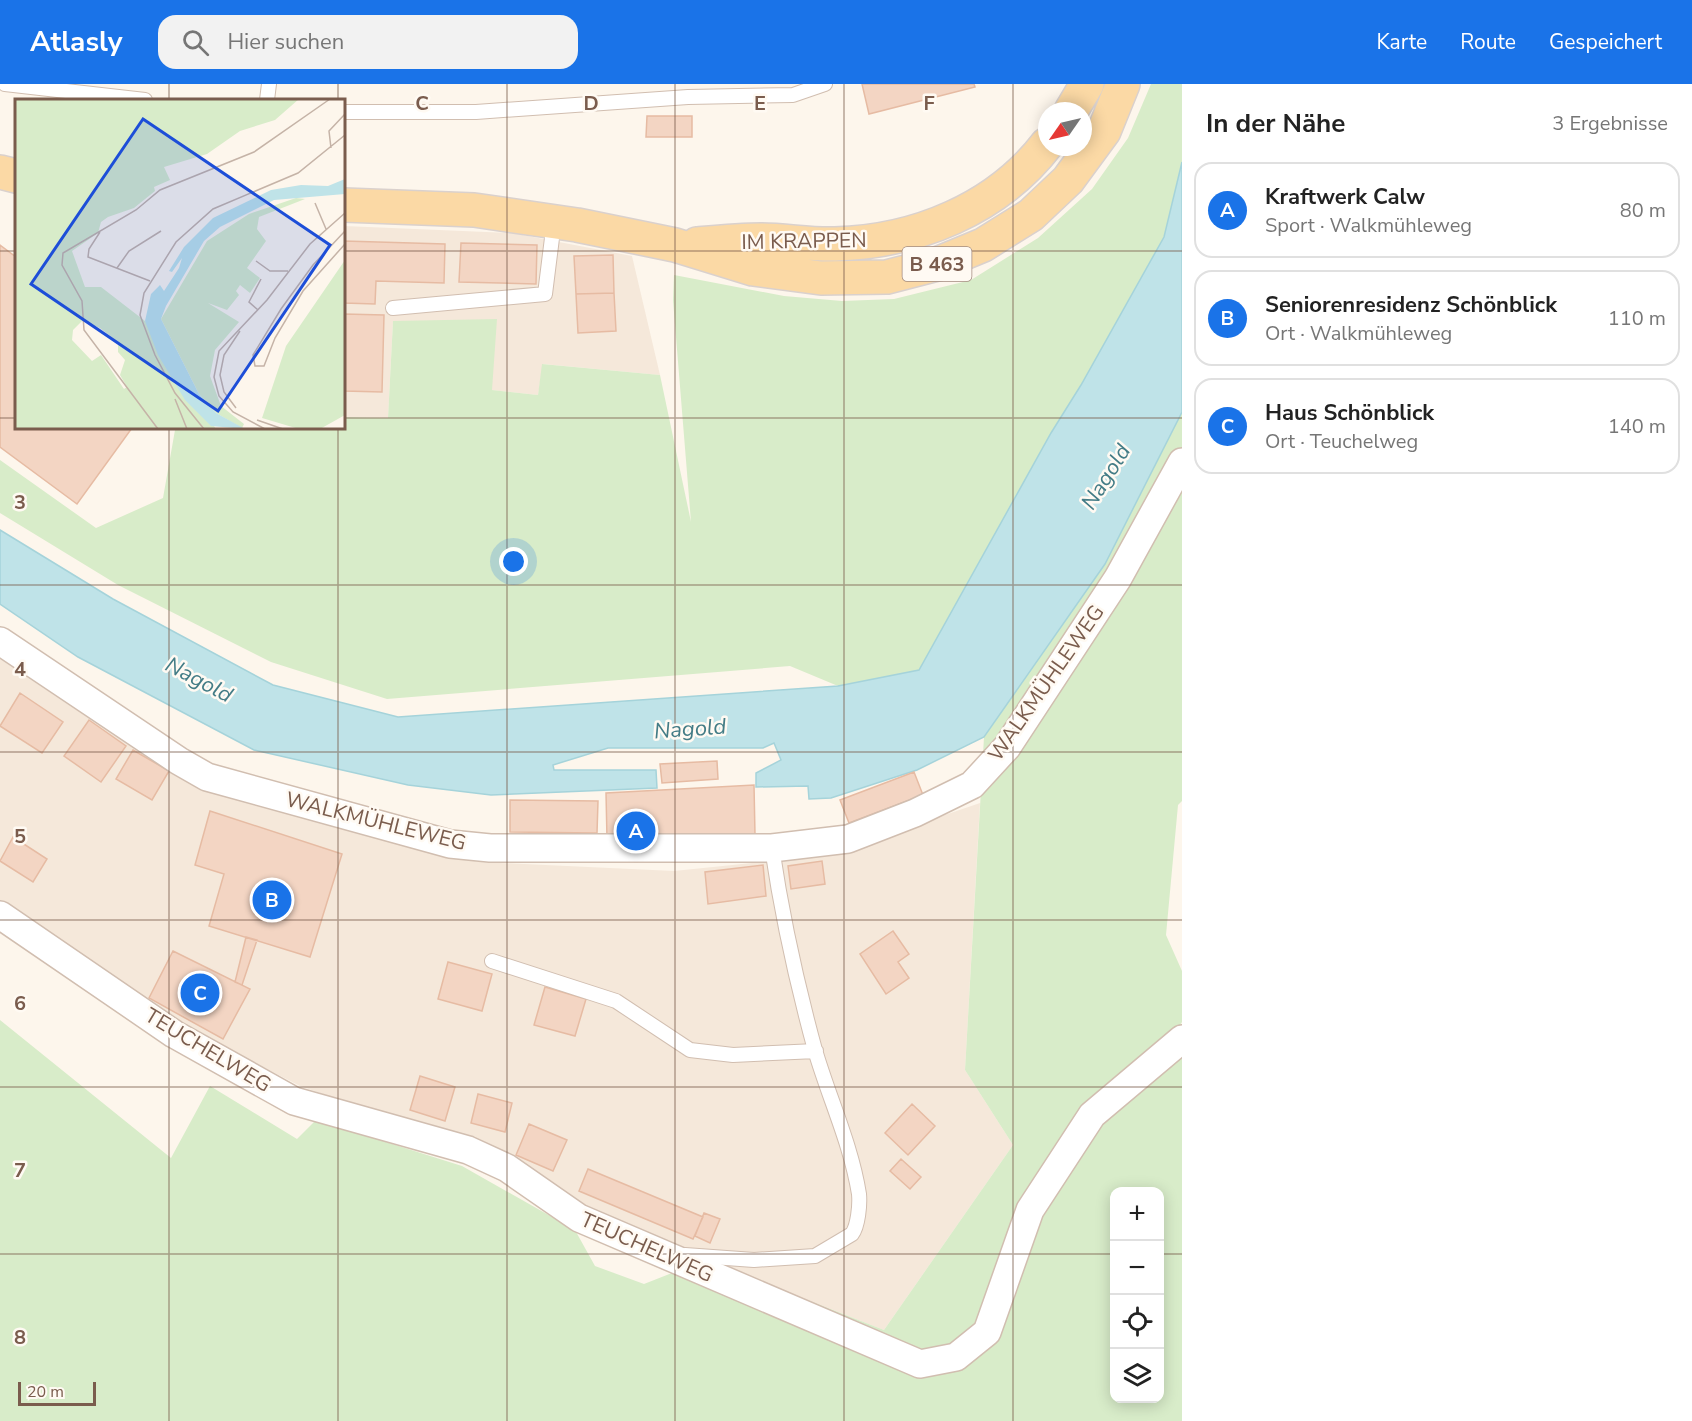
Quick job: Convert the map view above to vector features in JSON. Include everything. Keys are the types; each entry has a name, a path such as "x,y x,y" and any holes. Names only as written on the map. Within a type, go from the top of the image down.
{"main road":[{"path":"1076,102 1087,84"},
{"name":"IM KRAPPEN","path":"345,206 474,210 554,222 675,245 753,269 821,278 886,277 937,264 982,245 1031,215 1068,180 1104,130 1123,84"},
{"name":"IM KRAPPEN","path":"675,245 760,240 834,244 891,238 950,221 999,192 1038,156"},
{"path":"0,172 15,176"}],"street":[{"name":"WALKMÜHLEWEG","path":"0,641 179,761 207,777 450,844 490,848 772,848 848,838 915,813 972,785 1007,747 1105,598 1182,462"},
{"name":"TEUCHELWEG","path":"0,915 174,1034 294,1101 468,1150 507,1167 579,1218 920,1364 956,1357 987,1332 1030,1210 1092,1115 1182,1039"}],"lane":[{"path":"5,84 136,99"},
{"path":"267,99 269,84"},
{"path":"345,112 476,112 686,91 794,95 825,84"},
{"path":"393,308 545,294 554,222"},
{"path":"656,1252 754,1260 815,1256 852,1234 855,1229 859,1197 847,1145 816,1051 781,905 772,848"},
{"path":"492,961 615,1001 690,1050 733,1055 816,1051"}],"shaded area":[{"path":"345,226 512,233 632,256 660,375 543,364 538,395 491,390 393,321 388,418 345,417"},
{"path":"0,658 179,775 202,785 366,836 479,862 674,871 828,855 980,803 965,1070 1013,1145 884,1330 580,1211 481,1148 300,1086 168,1018 0,905"}],"green space":[{"path":"1151,84 1182,84 1182,162 1164,237 1081,385 1051,433 920,670 838,686 790,666 387,699 271,662 118,585 0,513 0,460 96,528 163,498 175,430 345,429 345,417 388,418 393,321 497,319 492,390 538,395 542,364 660,375 691,522 673,300 674,275 784,296 842,301 894,299 971,280 1038,238 1092,189 1128,138"},
{"path":"1182,412 1182,801 1178,805 1166,935 1182,971 1182,1022 1180,1025 1182,1029 1182,1421 0,1421 0,1020 171,1158 210,1086 297,1139 316,1120 462,1166 575,1230 595,1266 644,1284 705,1260 884,1330 1013,1145 965,1070 984,737 1105,564"}],"water":[{"name":"Nagold","path":"1182,162 1182,412 1105,564 984,737 917,770 831,798 809,799 808,786 756,787 756,773 781,760 774,743 763,748 608,748 553,765 554,770 656,770 657,788 491,795 408,785 254,750 78,657 0,604 0,530 113,599 273,685 398,717 838,686 919,670 1051,433 1081,385 1164,237"}],"building":[{"path":"862,84 974,84 975,87 869,114"},
{"path":"647,116 692,116 692,137 646,137"},
{"path":"345,241 445,244 444,283 376,281 375,304 345,303"},
{"path":"461,243 537,245 536,284 459,282"},
{"path":"0,245 15,256 15,429 131,429 77,504 0,447"},
{"path":"613,255 614,293 576,294 574,256"},
{"path":"614,293 616,331 578,333 576,294"},
{"path":"345,314 384,315 382,392 345,391"},
{"path":"20,693 63,722 42,753 0,726"},
{"path":"89,720 126,746 101,782 64,756"},
{"path":"133,750 169,771 152,800 116,779"},
{"path":"717,761 718,779 662,783 660,764"},
{"path":"914,772 923,795 849,823 840,800"},
{"path":"754,785 755,835 607,839 606,793"},
{"path":"510,800 598,801 597,833 510,832"},
{"path":"210,811 342,854 310,957 209,926 224,874 195,865"},
{"path":"13,837 47,859 33,882 0,861"},
{"path":"822,861 825,884 791,889 788,866"},
{"path":"763,865 766,896 708,904 705,872"},
{"path":"893,931 909,954 898,962 909,978 886,994 860,954"},
{"path":"246,937 257,940 242,985 235,982"},
{"path":"173,951 250,989 223,1039 149,998"},
{"path":"448,962 492,974 482,1011 438,999"},
{"path":"545,987 586,999 575,1036 534,1025"},
{"path":"420,1076 455,1087 445,1121 410,1110"},
{"path":"478,1094 512,1103 505,1132 471,1123"},
{"path":"912,1104 935,1126 908,1155 885,1133"},
{"path":"529,1124 567,1140 553,1171 516,1155"},
{"path":"901,1159 921,1177 910,1189 890,1171"},
{"path":"588,1169 703,1217 693,1239 579,1191"},
{"path":"704,1213 720,1219 710,1243 695,1236"}],"place":[{"name":"Kraftwerk Calw","path":"636,831"},
{"name":"Seniorenresidenz Schönblick","path":"272,900"},
{"name":"Haus Schönblick","path":"200,993"}]}
